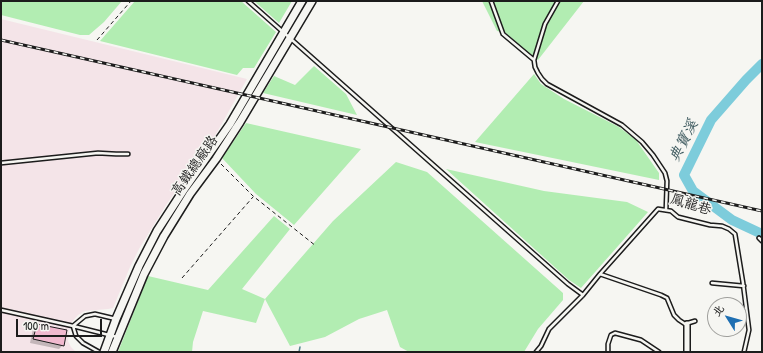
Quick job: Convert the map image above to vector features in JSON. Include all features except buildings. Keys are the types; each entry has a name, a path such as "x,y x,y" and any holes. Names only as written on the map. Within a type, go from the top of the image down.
{"street":[{"name":"高鐵總廠路","path":"104,352 114,336 164,236 190,194 216,159 240,122 286,35 302,1"},
{"name":"高鐵總廠路","path":"112,352 116,319 139,266 157,231 230,124 286,35 312,1"},
{"path":"687,324 687,352"}],"lane":[{"path":"248,1 568,284 583,295"},
{"path":"491,1 503,34 534,60"},
{"path":"558,1 545,24 534,60 538,73 548,84 622,125 642,142 665,173 667,181 666,210"},
{"path":"1,163 98,153 128,154"},
{"name":"鳳龍巷","path":"536,352 541,346 549,329 583,295 658,209 671,211 678,217 722,226 733,231 735,234 744,286 749,330 744,352"},
{"path":"758,238 762,241"},
{"path":"600,274 661,294 667,298 674,315 684,324 695,321"},
{"path":"712,283 744,286"},
{"path":"1,310 114,336"},
{"path":"73,326 85,316 95,314 116,319"},
{"path":"73,326 76,336 83,343 99,352"},
{"path":"608,352 608,344 611,335 616,333 641,340 659,352"}],"path":[{"path":"98,40 131,1"},
{"path":"216,159 253,196 316,246"},
{"path":"182,278 253,196"}],"shaded area":[{"path":"1,19 247,79 216,134 166,205 139,249 113,308 85,311 78,315 71,323 68,341 76,352 1,352"}],"green space":[{"path":"1,1 122,1 104,22 89,35 80,35 1,15"},
{"path":"135,1 241,1 276,32 254,68 243,68 237,75 100,41"},
{"path":"254,1 292,1 279,23"},
{"path":"482,1 584,1 538,60 506,33 497,31"},
{"path":"314,66 346,94 357,115 263,93 274,76 295,85"},
{"path":"534,74 541,84 564,99 619,127 636,140 659,173 659,180 475,142"},
{"path":"246,123 361,149 294,225 256,194 222,158"},
{"path":"396,162 427,172 563,293 563,300 538,329 524,352 409,352 400,347 387,310 359,319 325,337 290,346 265,299 333,221"},
{"path":"446,169 544,191 627,202 648,212 581,288 569,280"},
{"path":"274,216 290,229 242,289 265,299 256,323 203,311 193,342 192,352 118,352 148,276 208,290"}],"waterway":[{"name":"典寶溪","path":"762,64 711,120 684,175 693,191 732,220 762,234"},
{"path":"299,352 300,347"}],"railway":[{"path":"1,40 762,211"}]}
